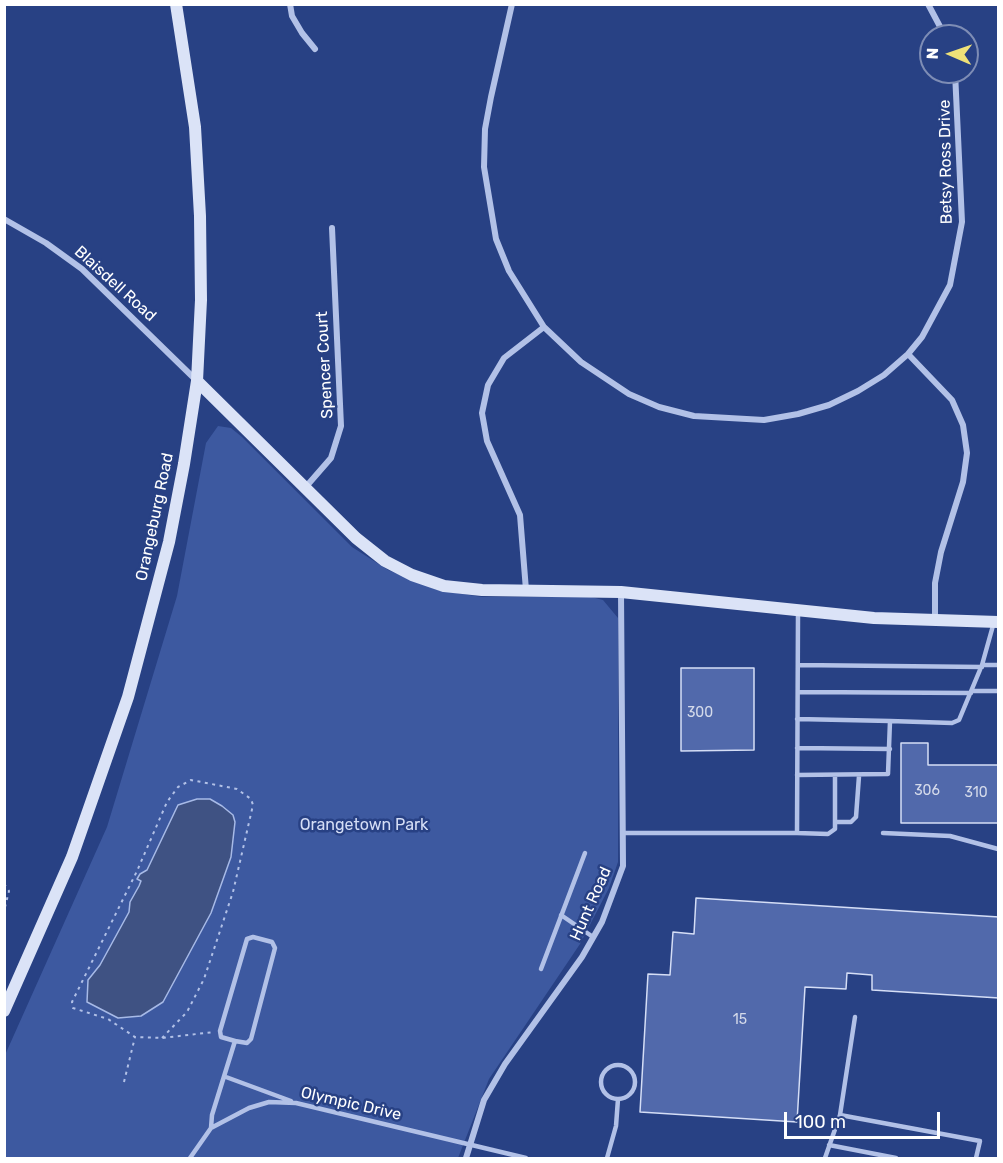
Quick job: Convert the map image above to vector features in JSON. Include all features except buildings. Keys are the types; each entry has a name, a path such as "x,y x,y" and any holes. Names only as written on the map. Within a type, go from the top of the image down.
{"main road":[{"name":"Orangeburg Road","path":"4,1011 72,857 128,697 169,542 197,381 201,300 200,216 195,127 176,4"},
{"path":"197,381 304,489 363,544 385,561 412,575 444,586 482,590 621,592 935,622 996,622"}],"street":[{"path":"290,4 292,16 315,49"},
{"name":"Betsy Ross Drive","path":"512,4 489,107 484,166 496,239 508,272 544,327 581,362 629,394 659,407 694,416 728,420 764,420 798,414 829,405 884,375 908,354 937,314 950,285 958,254 962,222 956,84"},
{"path":"928,4 939,24"},
{"name":"Blaisdell Road","path":"4,219 46,243 82,269 197,381"},
{"name":"Spencer Court","path":"304,489 331,458 341,426 332,228"},
{"path":"526,590 520,515 487,441 482,413 488,385 504,358 544,327"},
{"path":"908,354 952,400 963,425 967,453 963,482 941,552 935,583 935,622"},
{"name":"Hunt Road","path":"466,1158 484,1100 504,1064 562,985 593,937 615,892 623,866 621,592"}],"lane":[{"path":"797,833 798,610"},
{"path":"797,719 952,723 963,716 996,622"},
{"path":"798,665 999,665"},
{"path":"798,692 999,691"},
{"path":"797,775 888,774 890,721"},
{"path":"797,748 890,749"},
{"path":"624,833 828,834 835,829 835,776"},
{"path":"835,822 852,822 856,817 858,776"},
{"path":"883,833 950,836 999,849"},
{"path":"541,969 585,853"},
{"path":"561,915 593,937"},
{"path":"253,937 272,942 274,948 251,1039 247,1043 235,1041 221,1036 220,1031 248,939 253,937"},
{"path":"825,1158 840,1115 855,1017"},
{"path":"212,1128 212,1115 226,1077 235,1041"},
{"path":"618,1065 628,1070 634,1079 629,1095 618,1099 604,1092 601,1082 608,1068 618,1065"},
{"path":"226,1077 233,1082 296,1103"},
{"path":"607,1158 616,1126 618,1099"},
{"name":"Olympic Drive","path":"190,1158 212,1128 249,1108 269,1102 296,1103 526,1158"},
{"path":"840,1115 980,1141 976,1158"},
{"path":"829,1145 896,1158"}],"path":[{"path":"162,1038 187,1012 204,979 233,892 253,806 251,800 237,789 203,781 185,782 172,794 72,1002 73,1008 108,1019 135,1037 162,1038 220,1031"},
{"path":"4,884 9,891 4,911"},
{"path":"124,1082 135,1037"}],"green space":[{"name":"Orangetown Park","path":"218,426 231,428 242,437 352,547 388,570 437,590 482,597 591,597 603,600 618,618 618,862 609,888 580,944 489,1079 458,1158 5,1158 5,1055 107,827 177,596 206,443"}],"shaded area":[{"path":"197,799 210,799 222,806 233,815 235,822 231,857 211,913 163,1002 141,1016 118,1018 87,1002 88,980 100,965 129,912 130,902 141,881 137,879 147,870 178,805"}]}
